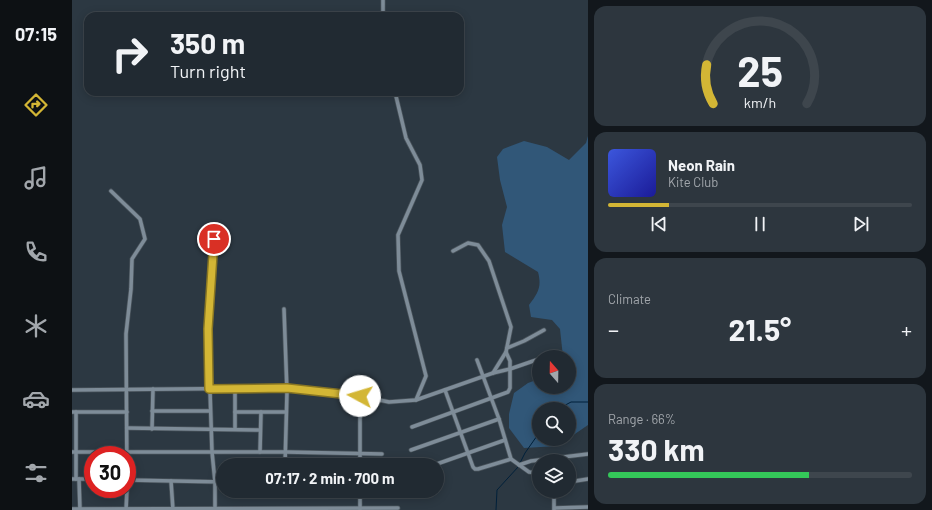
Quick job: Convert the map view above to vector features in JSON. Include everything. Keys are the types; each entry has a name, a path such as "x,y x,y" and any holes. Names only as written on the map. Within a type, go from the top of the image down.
{"street":[{"path":"383,0 383,12"},
{"path":"395,96 406,138 420,165 422,180 398,234 399,271 426,376 416,400"},
{"path":"111,191 140,218 145,239 132,259 131,289 126,334 127,446"},
{"path":"214,239 208,329 209,389 215,482 215,509"},
{"path":"453,251 468,243 478,245 489,261 511,327 507,350 493,373"},
{"path":"284,309 287,388 286,458"},
{"path":"507,350 544,330"},
{"path":"412,427 508,392 510,388 510,361 507,350"},
{"path":"477,360 492,398 511,459 529,472 532,472"},
{"path":"72,390 287,388 360,396 389,402 416,400 483,376 532,361"},
{"path":"360,384 360,458"},
{"path":"235,388 235,429"},
{"path":"152,429 153,390"},
{"path":"445,390 473,467 475,469 511,459"},
{"path":"152,411 210,411"},
{"path":"80,509 74,452 74,412 127,412"},
{"path":"235,412 286,412"},
{"path":"260,452 261,412"},
{"path":"411,450 499,419"},
{"path":"127,428 260,430"},
{"path":"444,461 505,440"},
{"path":"136,452 286,452 382,454"},
{"path":"519,465 531,461 588,454"},
{"path":"576,481 588,479"},
{"path":"136,480 215,482"},
{"path":"171,481 173,509"},
{"path":"126,509 127,498"},
{"path":"360,498 360,509"},
{"path":"554,498 555,509 581,509 588,507"},
{"path":"72,509 398,508"}],"shaded area":[{"path":"588,136 588,425 576,433 576,402 532,402 532,446 558,446 524,448 509,428 509,414 514,393 532,382 532,394 576,394 576,350 562,350 560,329 552,320 531,317 529,305 538,290 540,282 538,272 505,252 502,225 507,207 500,180 497,157 503,149 524,141 547,147 569,160 586,143"}],"waterway":[{"path":"576,402 588,402"},
{"path":"520,463 532,443"},
{"path":"496,510 497,490 519,466"}],"route":[{"path":"214,239 208,329 209,389 287,388 360,396"}]}
